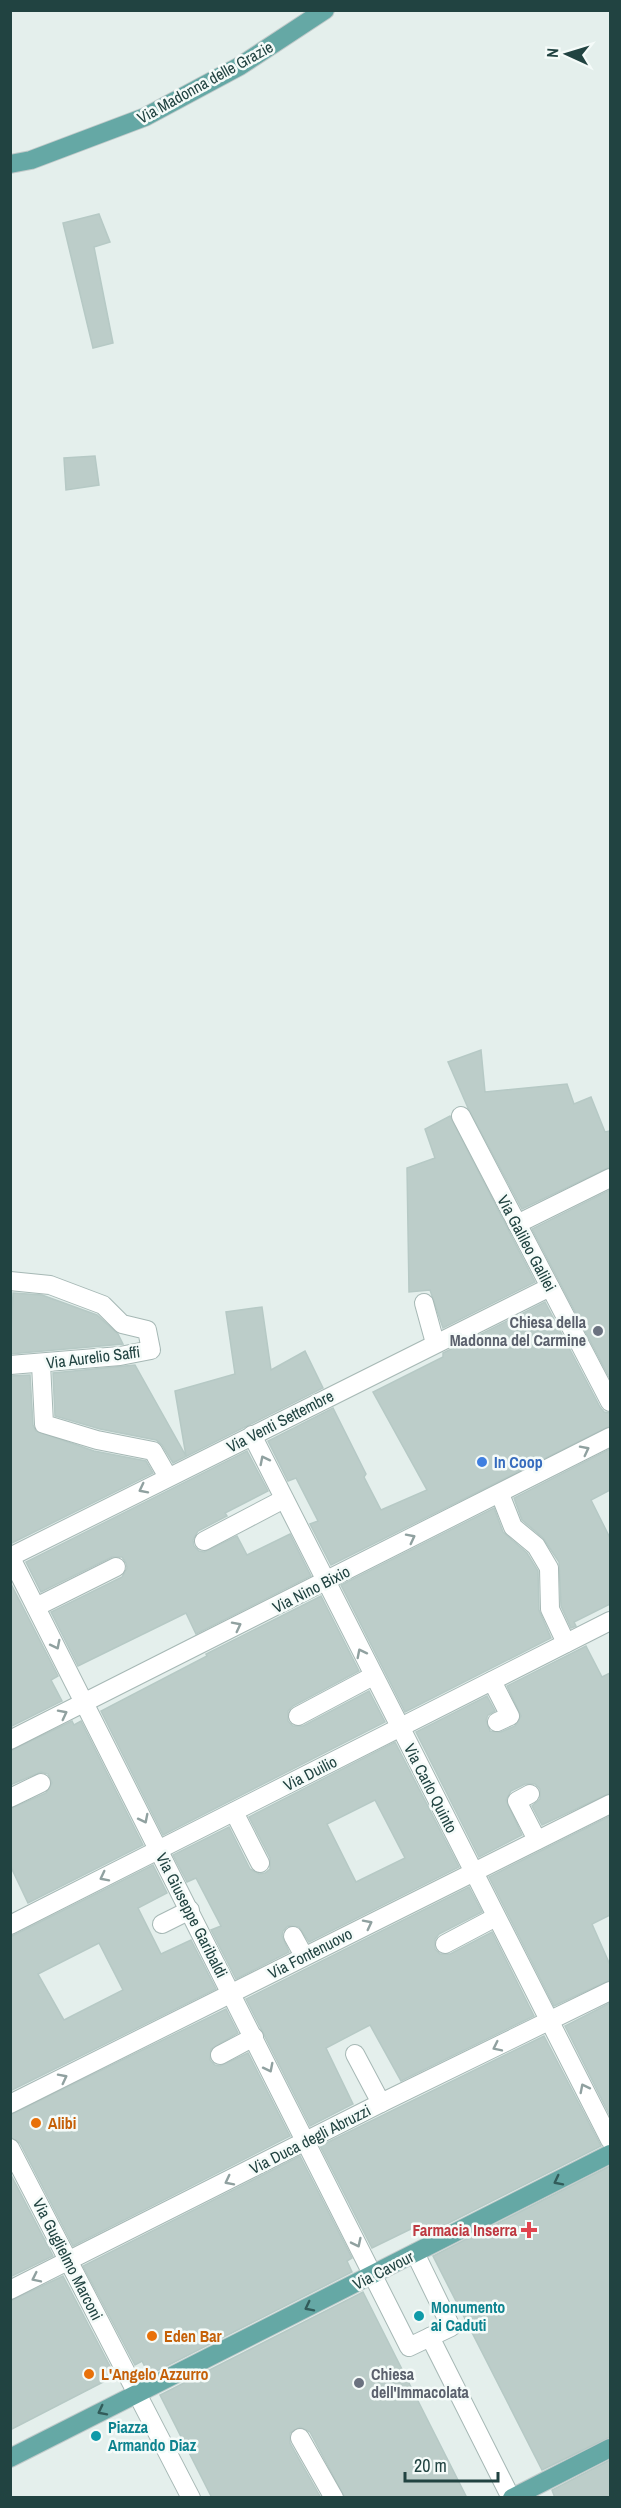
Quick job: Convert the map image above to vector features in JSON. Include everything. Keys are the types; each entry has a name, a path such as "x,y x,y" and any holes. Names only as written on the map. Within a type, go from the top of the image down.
{"main road":[{"name":"Via Madonna delle Grazie","path":"10,164 31,160 145,117 240,66 325,10"},
{"name":"Via Cavour","path":"10,2458 610,2154"},
{"path":"511,2498 610,2448"}],"street":[{"name":"Via Galileo Galilei","path":"461,1116 610,1402"},
{"path":"517,1224 610,1178"},
{"name":"Via Aurelio Saffi","path":"10,1281 50,1285 103,1305 122,1324 147,1330 151,1350 41,1364 10,1365"},
{"name":"Via Venti Settembre","path":"11,1556 550,1287"},
{"path":"424,1303 435,1343"},
{"path":"41,1364 44,1424 97,1440 153,1451 168,1477"},
{"name":"Via Carlo Quinto","path":"252,1435 610,2140"},
{"name":"Via Nino Bixio","path":"10,1740 610,1437"},
{"path":"500,1494 513,1527 536,1546 549,1568 550,1610 566,1643"},
{"path":"204,1541 284,1499"},
{"name":"Via Giuseppe Garibaldi","path":"11,1556 410,2347 430,2337"},
{"path":"36,1607 116,1567"},
{"name":"Via Duilio","path":"10,1925 566,1643 610,1623"},
{"path":"298,1716 373,1676"},
{"path":"492,1681 510,1716 497,1722"},
{"path":"10,1798 41,1783"},
{"path":"530,1794 516,1801 537,1840"},
{"name":"Via Fontenuovo","path":"10,2104 610,1804"},
{"path":"234,1812 260,1863"},
{"path":"162,1924 190,1910"},
{"path":"446,1944 496,1917"},
{"path":"293,1936 304,1956"},
{"name":"Via Duca degli Abruzzi","path":"10,2290 381,2103 610,1991"},
{"path":"220,2055 254,2037"},
{"path":"356,2054 381,2103"},
{"name":"Via Guglielmo Marconi","path":"10,2148 191,2498"},
{"path":"414,2253 451,2327 430,2337 511,2498"},
{"path":"300,2438 334,2498"}],"building":[{"path":"99,214 110,242 94,247 113,343 93,348 63,223"},
{"path":"95,456 99,485 66,490 64,458"},
{"path":"481,1050 485,1092 567,1084 574,1104 591,1097 605,1132 610,1131 610,1167 522,1209 468,1108 448,1062"},
{"path":"450,1116 535,1282 443,1328 430,1290 409,1292 407,1168 435,1158 425,1129"},
{"path":"610,1190 610,1379 532,1229"},
{"path":"13,1293 42,1295 97,1315 118,1334 123,1344 10,1354"},
{"path":"545,1302 600,1407 604,1412 610,1413 610,1426 331,1565 310,1524 318,1521 296,1478 288,1481 268,1441 333,1408 381,1510 427,1490 373,1392 443,1357 443,1353"},
{"path":"262,1307 271,1370 305,1351 323,1388 173,1463 162,1445 156,1440 100,1429 55,1416 53,1373 135,1365 186,1456 175,1391 235,1374 226,1312"},
{"path":"30,1375 33,1425 36,1431 94,1451 146,1461 153,1473 10,1544 10,1376"},
{"path":"610,1449 610,1490 591,1500 610,1538 610,1604 574,1622 576,1626 571,1628 561,1606 559,1562 543,1538 522,1520 514,1498"},
{"path":"247,1451 268,1491 225,1513 227,1516 198,1531 193,1540 194,1546 204,1552 237,1536 247,1555 290,1534 311,1576 196,1634 186,1613 78,1666 51,1612 122,1577 127,1568 126,1563 122,1557 112,1557 41,1592 26,1562"},
{"path":"494,1508 503,1532 527,1553 538,1571 539,1610 551,1638 405,1712 341,1585"},
{"path":"10,1582 58,1676 51,1680 62,1701 10,1727"},
{"path":"321,1596 359,1671 293,1706 288,1711 288,1721 293,1726 303,1726 369,1691 385,1722 163,1835 101,1711 207,1656 206,1654"},
{"path":"586,1646 602,1677 610,1673 610,1793 542,1825 532,1806 540,1799 540,1789 535,1784 525,1784 511,1791 506,1800 522,1835 479,1857 416,1732 487,1696 495,1711 488,1715 486,1720 490,1731 501,1732 515,1726 521,1716 507,1686"},
{"path":"72,1721 74,1725 81,1721 143,1845 28,1903 10,1865 10,1809 46,1793 52,1783 48,1774 41,1772 10,1785 10,1751"},
{"path":"395,1742 459,1867 309,1942 299,1927 288,1926 282,1936 289,1952 236,1979 211,1930 221,1926 196,1878 187,1882 173,1855 229,1827 250,1869 259,1874 265,1873 270,1869 270,1858 249,1817","holes":["375,1800 405,1858 356,1882 327,1824"]},
{"path":"610,1816 610,1915 592,1924 610,1965 610,1980 554,2006 489,1877"},
{"path":"153,1865 167,1893 138,1908 161,1954 191,1940 216,1989 10,2091 10,1937","holes":["99,1943 123,1990 64,2020 38,1974"]},
{"path":"469,1887 482,1912 439,1934 435,1939 435,1949 440,1954 450,1954 492,1932 534,2016 401,2081 370,2025 326,2048 353,2104 310,2126 246,1999"},
{"path":"610,2003 610,2116 565,2026"},
{"path":"226,2009 238,2033 211,2049 210,2060 220,2066 248,2053 290,2136 73,2246 20,2143 10,2137 10,2115"},
{"path":"544,2036 601,2146 423,2236 417,2226 372,2248 320,2146"},
{"path":"300,2156 352,2258 347,2261 352,2272 149,2375 142,2361 135,2365 83,2266"},
{"path":"610,2166 610,2437 542,2470 433,2256"},
{"path":"10,2173 53,2256 10,2277"},
{"path":"63,2276 115,2376 10,2430 10,2301"},
{"path":"363,2292 467,2498 345,2498 310,2432 300,2427 290,2433 290,2443 321,2498 212,2498 160,2395"},
{"path":"610,2460 610,2498 555,2498 552,2490"}],"place":[{"name":"Chiesa della Madonna del Carmine","path":"598,1331"},
{"name":"In Coop","path":"482,1462"},
{"name":"Alibi","path":"36,2123"},
{"name":"Farmacia Inserra","path":"529,2230"},
{"name":"Monumento ai Caduti","path":"419,2316"},
{"name":"Eden Bar","path":"152,2336"},
{"name":"L'Angelo Azzurro","path":"89,2374"},
{"name":"Chiesa dell'Immacolata","path":"359,2383"},
{"name":"Piazza Armando Diaz","path":"96,2436"}]}
